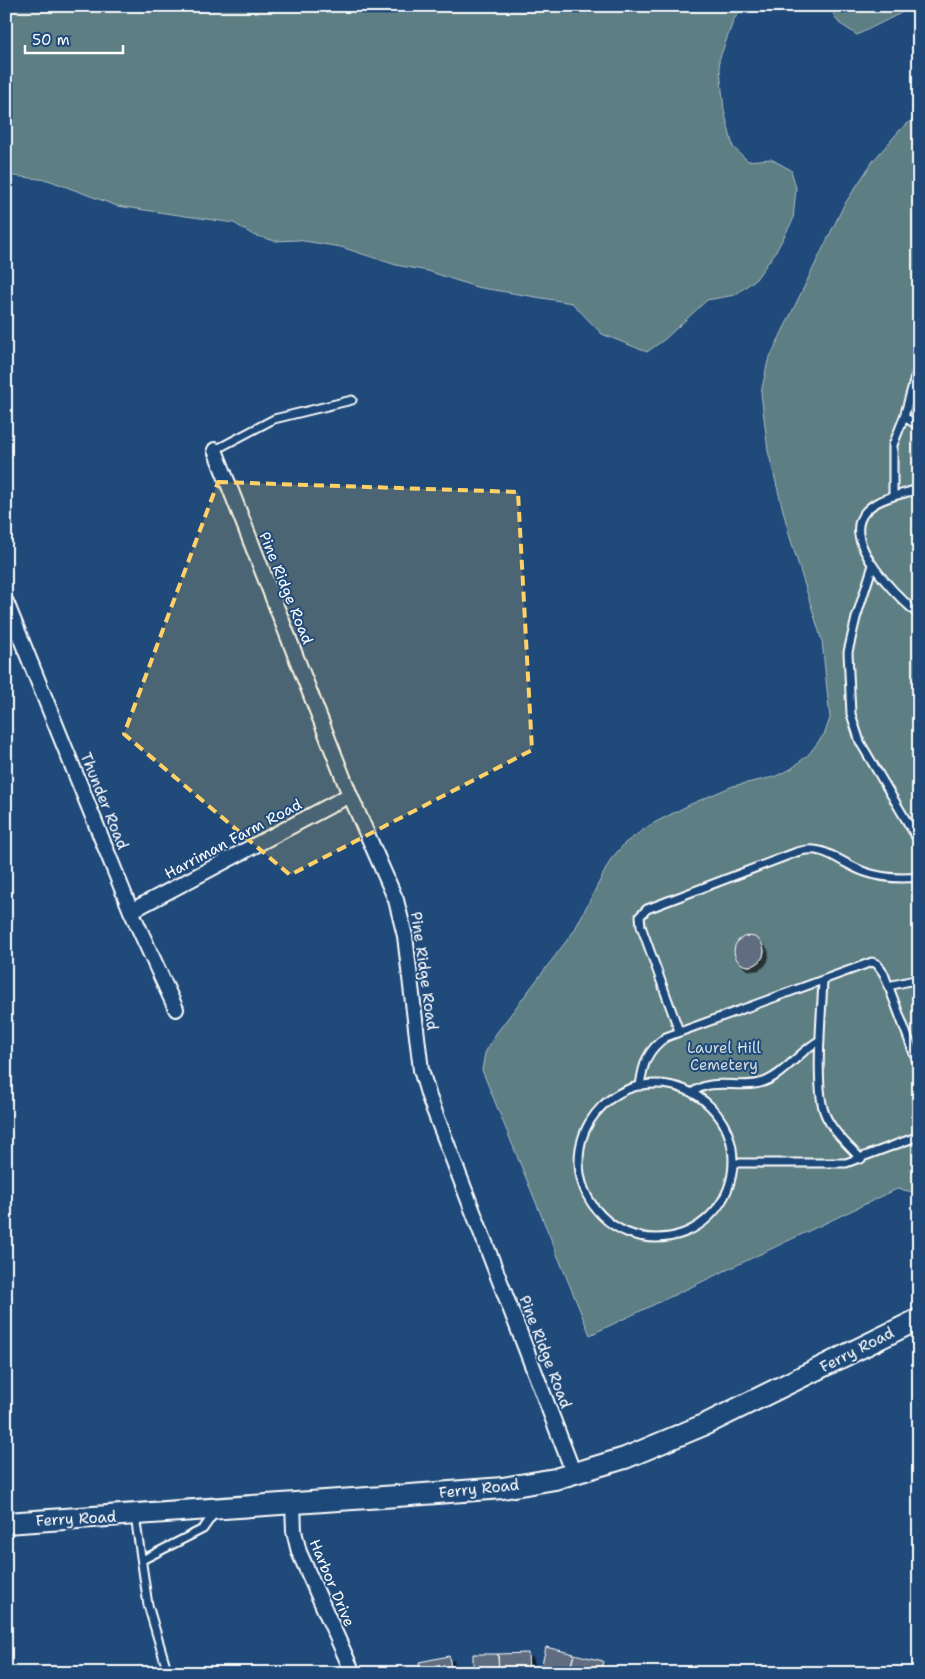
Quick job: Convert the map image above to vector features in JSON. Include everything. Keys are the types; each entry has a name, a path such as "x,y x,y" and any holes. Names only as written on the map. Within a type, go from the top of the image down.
{"main road":[{"name":"Ferry Road","path":"6,1523 135,1516 503,1488 574,1474 625,1458 706,1424 918,1323"}],"street":[{"name":"Pine Ridge Road","path":"215,450 350,795 396,900 406,944 422,1070 429,1098 574,1474"},
{"name":"Thunder Road","path":"6,602 131,911 176,1009"},
{"name":"Harriman Farm Road","path":"131,911 350,795"},
{"name":"Harbor Drive","path":"293,1504 294,1531 299,1552 353,1673"}],"lane":[{"path":"893,496 894,445 919,363"},
{"path":"215,450 274,419 352,400"},
{"path":"904,417 919,426"},
{"path":"919,488 893,496 867,509 859,522 859,533 873,565 890,588 919,615"},
{"path":"873,565 856,618 848,652 851,714 860,742 919,842"},
{"path":"679,1031 641,926 640,916 647,909 812,848 825,852 845,864 876,875 919,877"},
{"path":"640,1086 644,1064 650,1050 666,1037 872,962 881,968 919,1067"},
{"path":"888,986 919,979"},
{"path":"823,980 820,1084 825,1114 832,1126 860,1159"},
{"path":"692,1093 703,1086 762,1083 777,1074 801,1052 820,1040"},
{"path":"671,1085 704,1100 721,1119 731,1141 733,1163 731,1178 722,1201 706,1220 672,1236 648,1237 624,1230 604,1217 589,1197 581,1174 580,1162 584,1138 595,1116 603,1106 623,1092 640,1086 671,1085"},
{"path":"733,1163 835,1164 860,1159 919,1136"},
{"path":"142,1560 203,1528 217,1510"},
{"path":"135,1516 148,1605 168,1673"}],"highlighted area":[{"path":"218,482 518,492 532,750 290,875 124,734"}],"green space":[{"path":"6,6 746,6 734,19 719,60 724,110 733,147 748,161 771,159 791,170 796,188 793,220 775,253 756,279 735,295 707,300 665,339 647,352 602,334 572,303 476,287 428,271 396,265 341,247 298,240 275,241 253,235 234,223 117,206 48,180 14,176 6,172"},
{"path":"828,6 915,6 857,35 839,23"},
{"name":"Laurel Hill Cemetery","path":"919,114 919,1202 914,1192 897,1189 590,1335 482,1070 485,1053 495,1035 574,931 611,859 625,843 650,825 691,804 733,786 774,777 791,769 809,754 825,733 830,718 822,641 789,534 768,451 761,393 768,361 844,205 873,161 900,130"}],"building":[{"path":"749,936 760,940 764,951 760,962 749,966 738,962 734,951 738,940"},
{"path":"546,1647 574,1654 569,1673 540,1673"},
{"path":"528,1653 529,1673 499,1673 498,1654"},
{"path":"473,1654 498,1654 499,1673 473,1673"},
{"path":"574,1654 603,1661 601,1673 569,1673"},
{"path":"449,1656 452,1673 421,1673 419,1662"}]}
